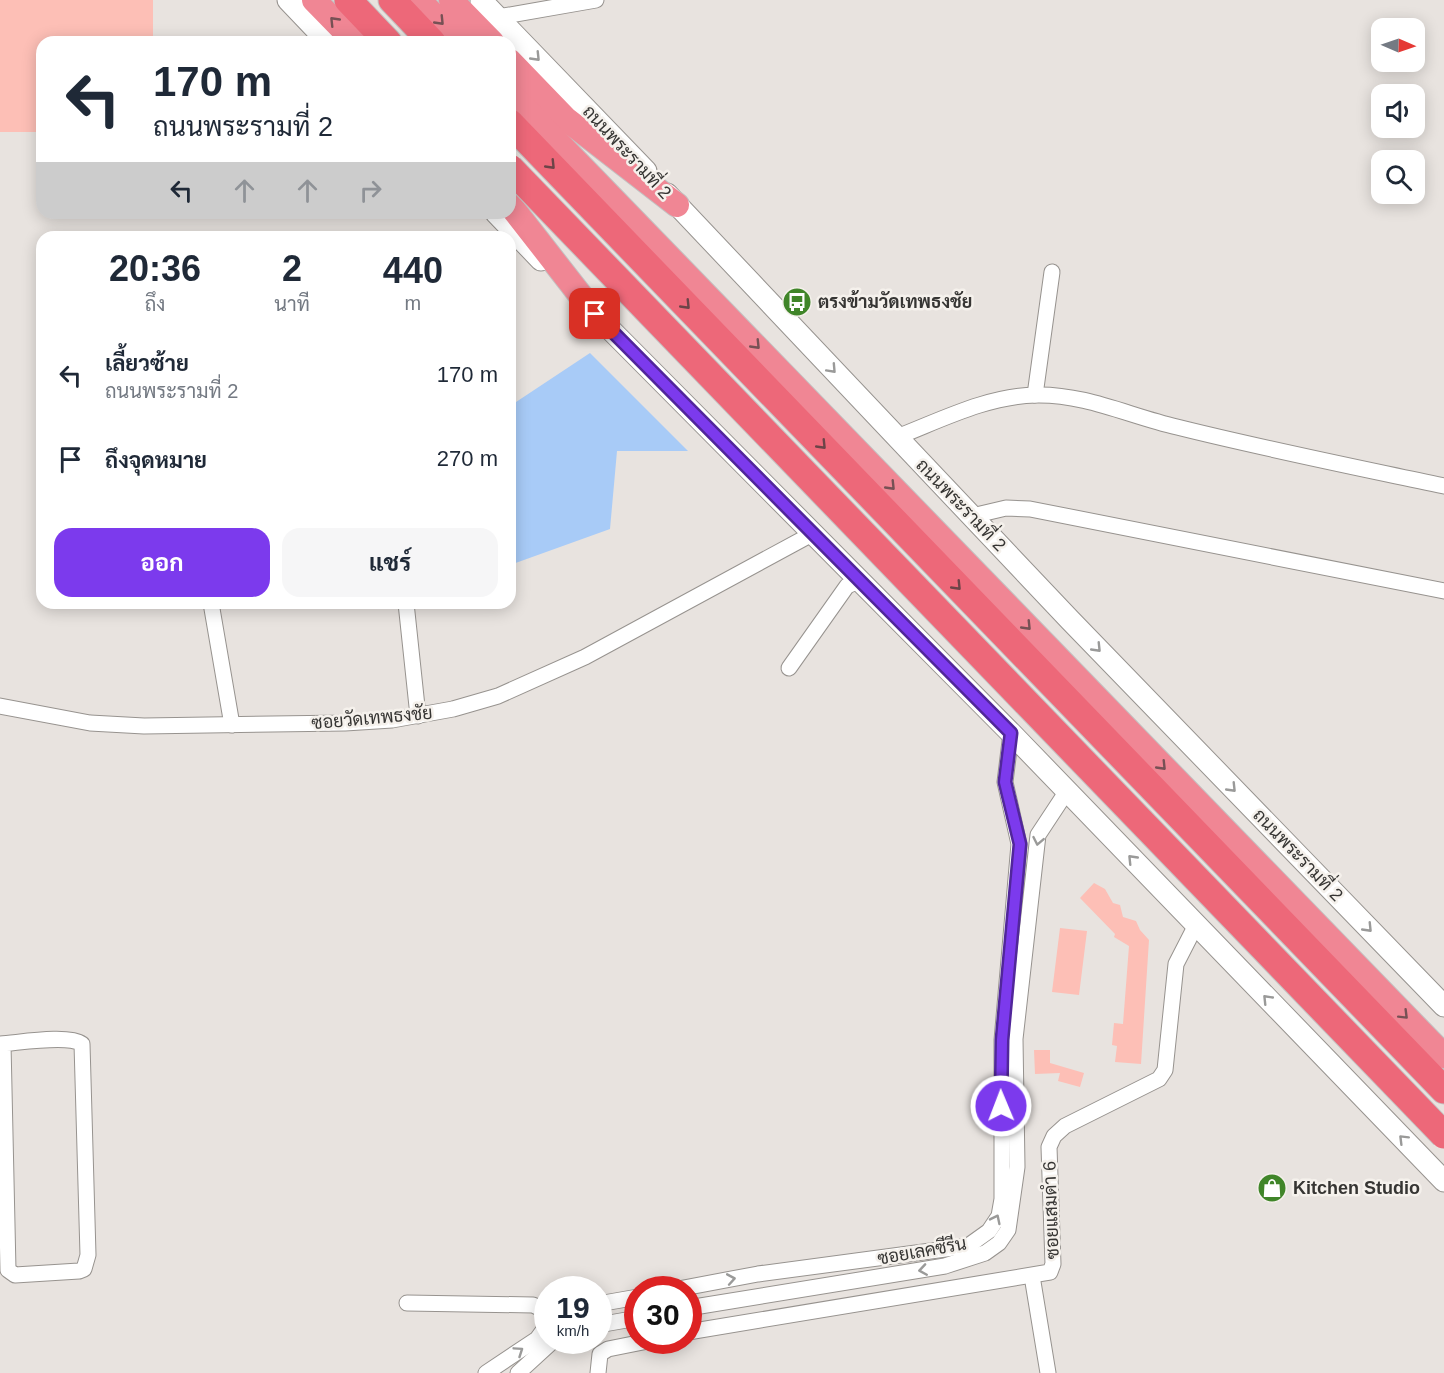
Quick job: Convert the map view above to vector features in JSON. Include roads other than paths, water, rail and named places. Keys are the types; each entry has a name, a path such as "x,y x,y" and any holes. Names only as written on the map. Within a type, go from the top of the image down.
{"highway":[{"path":"314,0 349,36"},
{"path":"348,0 382,36"},
{"path":"355,0 389,36"},
{"path":"392,0 426,36"},
{"path":"419,0 454,36"},
{"path":"451,0 486,36"},
{"path":"516,67 566,119 677,205"},
{"name":"ถนนพระรามที่ 2","path":"516,99 1444,1056"},
{"path":"566,119 645,231"},
{"path":"516,129 1444,1090"},
{"path":"516,167 1444,1135"},
{"path":"516,174 1444,1135"},
{"path":"516,200 610,265"},
{"path":"516,213 595,314"}],"main road":[{"path":"288,0 322,36"},
{"name":"ถนนพระรามที่ 2","path":"481,0 972,516 1444,1006"},
{"path":"502,219 514,231"},
{"path":"516,233 1011,733 1444,1181"}],"street":[{"path":"498,17 596,0"},
{"path":"1035,395 1052,272"},
{"path":"897,437 977,406 1035,395 1090,400 1148,420 1221,438 1444,486"},
{"path":"972,516 1006,508 1030,509 1444,591"},
{"name":"ซอยวัดเทพธงชัย","path":"0,706 90,723 232,726 345,723 418,716 480,703 585,657 812,534"},
{"path":"789,668 847,586 861,580"},
{"path":"212,609 232,726"},
{"path":"407,609 418,716"},
{"name":"ซอยเลคซีรีน","path":"702,1285 758,1274 968,1246 989,1231 999,1216 1020,844 1005,782 1011,733"},
{"name":"ซอยเลคซีรีน","path":"702,1306 945,1266 985,1252 999,1243 1008,1230 1017,1167 1008,1040 1038,835 1067,791"},
{"name":"ซอยแสมดำ 6","path":"702,1330 1050,1272 1053,1264 1049,1147 1054,1136 1065,1126 1159,1079 1165,1070 1176,964 1196,925"},
{"path":"63,1040 82,1044 88,1256 84,1269 79,1271 15,1275 8,1270 2,1044 63,1040"},
{"path":"941,1251 945,1266"},
{"path":"1032,1276 1048,1373"},
{"path":"407,1303 534,1305"},
{"path":"486,1373 534,1341"},
{"path":"598,1373 600,1354 608,1349 624,1346"},
{"path":"518,1373 539,1354"}],"water":[{"path":"590,353 688,451 617,451 610,529 516,563 516,402"}],"place":[{"name":"ตรงข้ามวัดเทพธงชัย","path":"797,302"},
{"name":"Kitchen Studio","path":"1272,1188"}]}
